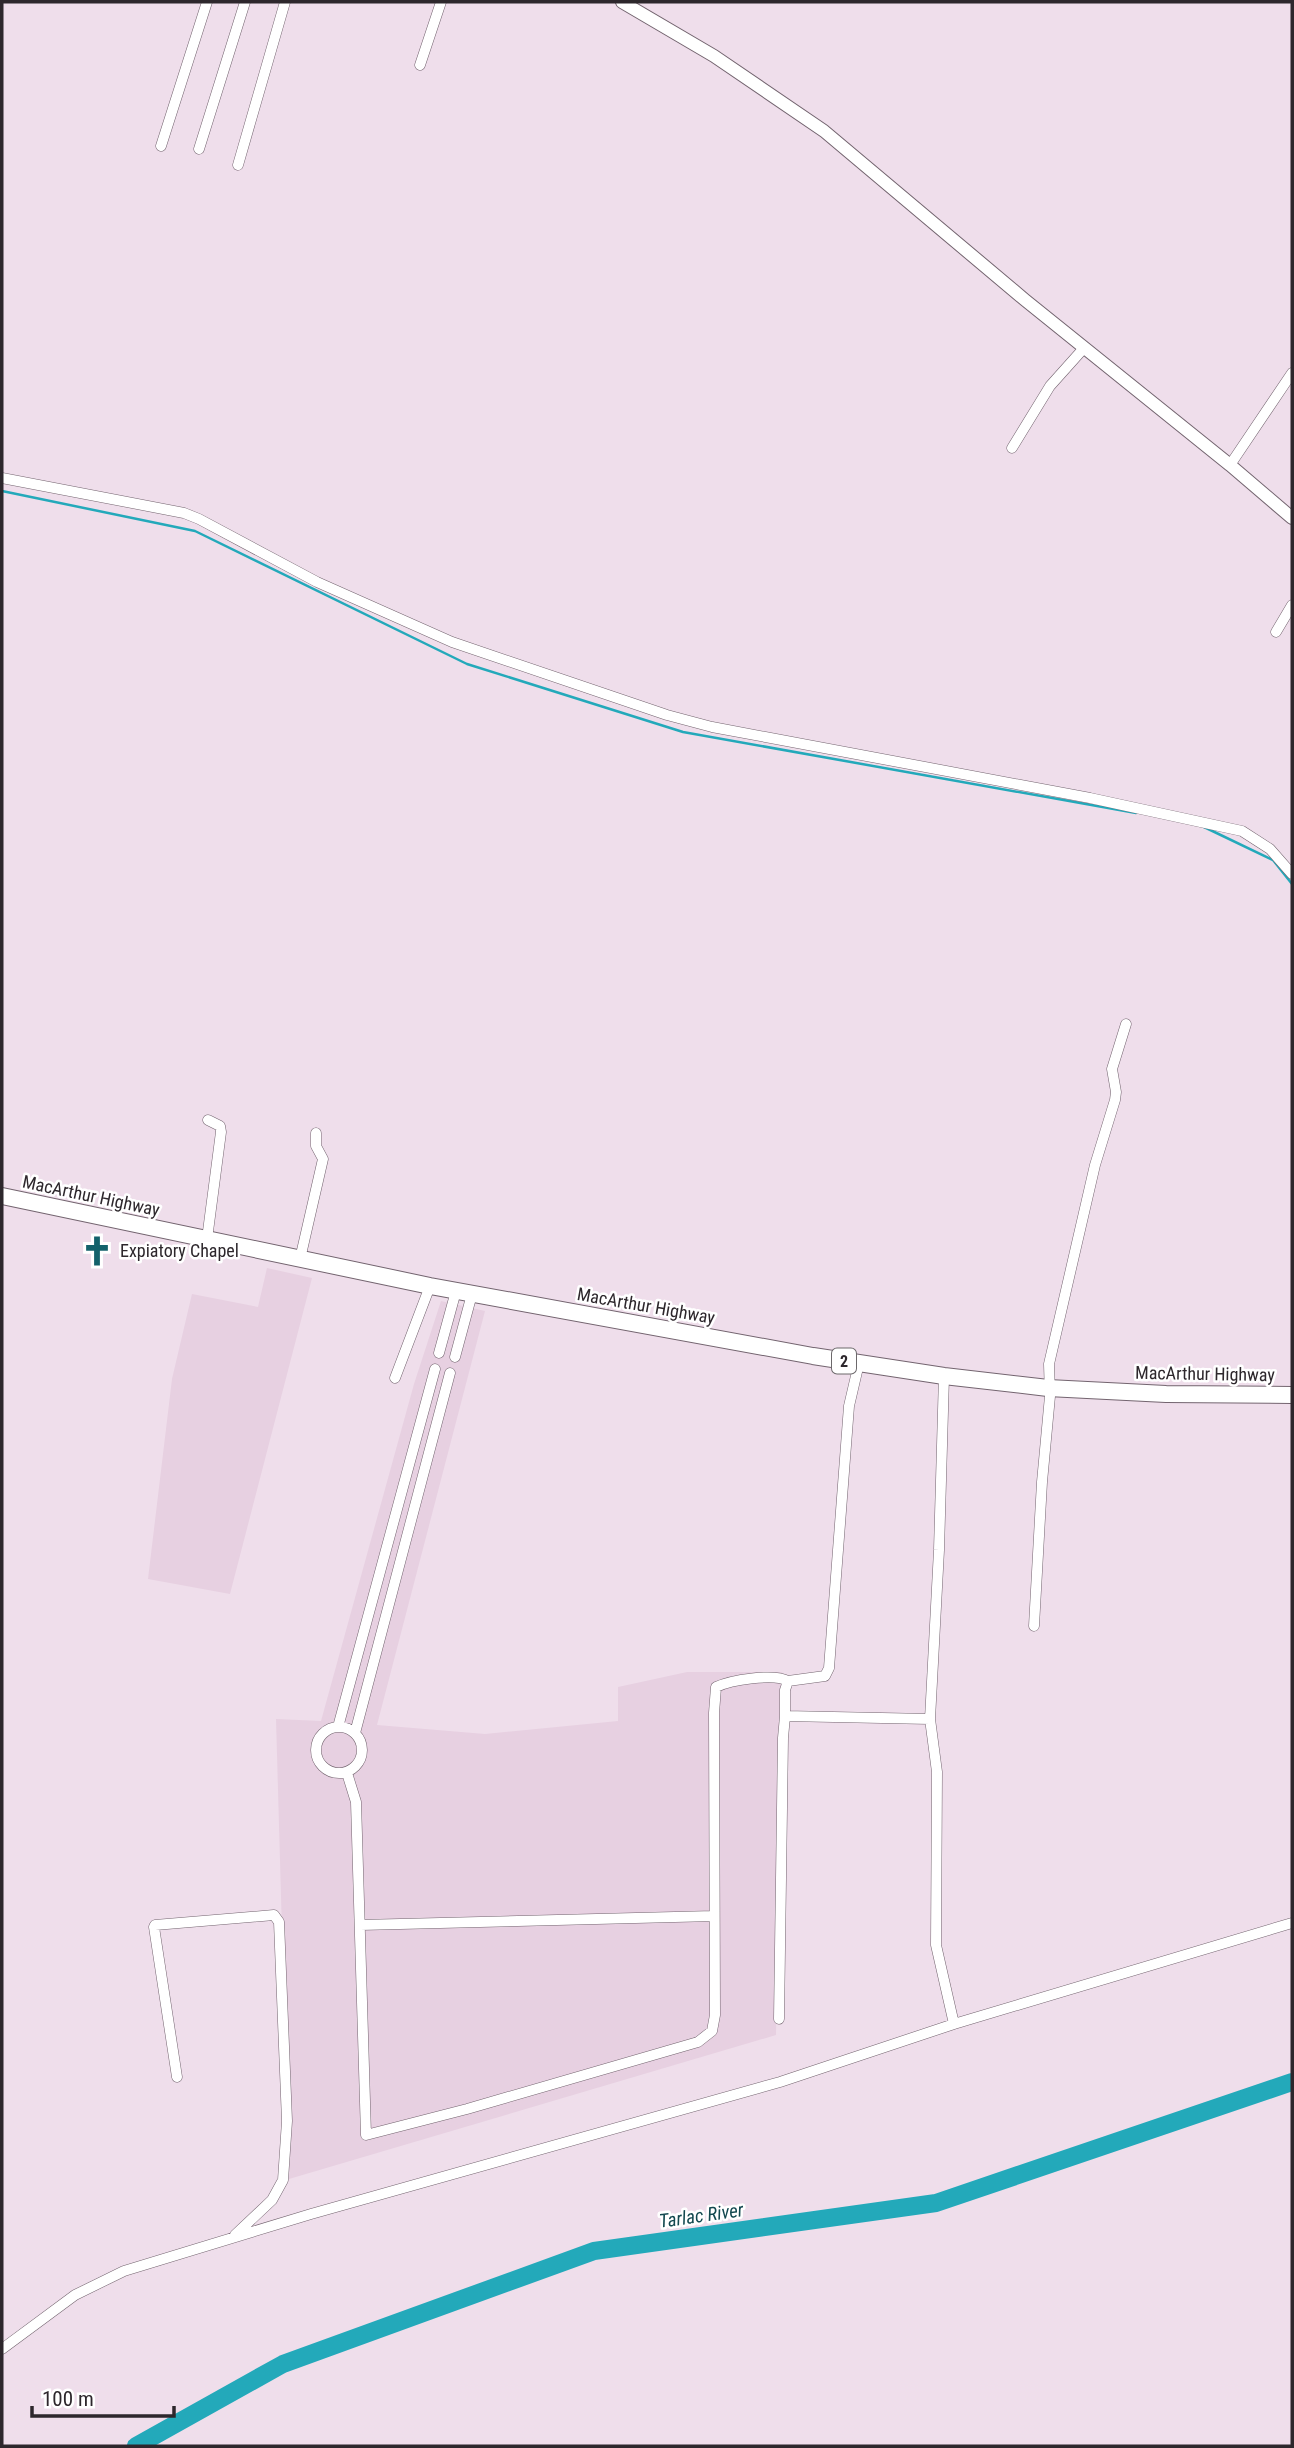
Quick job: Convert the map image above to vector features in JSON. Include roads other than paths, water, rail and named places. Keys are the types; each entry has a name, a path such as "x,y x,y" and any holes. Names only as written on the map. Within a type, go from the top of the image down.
{"highway":[{"name":"MacArthur Highway","path":"2,1196 430,1286 859,1363 1048,1388 1166,1394 1292,1395"}],"street":[{"path":"161,146 207,2"},
{"path":"199,149 245,2"},
{"path":"238,165 285,2"},
{"path":"420,65 441,2"},
{"path":"622,2 714,56 824,131 1292,518"},
{"path":"1012,448 1049,386 1084,348"},
{"path":"1230,465 1292,373"},
{"path":"2,478 184,513 317,582 418,628 493,657 667,715 712,727 1066,793 1242,831 1270,849 1292,874"},
{"path":"1276,632 1292,605"},
{"path":"1034,1626 1050,1396 1049,1364 1095,1165 1115,1100 1112,1069 1126,1024"},
{"path":"207,1239 221,1132 220,1126 208,1120"},
{"path":"300,1259 323,1159 316,1146 316,1133"},
{"path":"395,1378 430,1286"},
{"path":"439,1353 464,1292"},
{"path":"455,1357 464,1292"},
{"path":"347,1773 356,1802 366,2135 467,2109 698,2042 712,2031 715,2015 716,1687 750,1679 781,1677 788,1681 825,1676 829,1668 849,1406 859,1363"},
{"path":"338,1727 435,1369"},
{"path":"355,1733 450,1373"},
{"path":"944,1376 939,1550 930,1719 937,1772 936,1945 954,2024"},
{"path":"409,1464 426,1465"},
{"path":"387,1546 404,1550"},
{"path":"364,1630 381,1634"},
{"path":"779,2020 783,1738 785,1690 788,1681"},
{"path":"785,1716 930,1719"},
{"path":"338,1727 355,1733 362,1743 362,1755 357,1766 347,1773 338,1774 326,1770 317,1760 316,1747 320,1735 338,1727"},
{"path":"177,2077 153,1927 274,1915 279,1922 284,2009 287,2121 284,2180 272,2200 232,2238"},
{"path":"360,1925 715,1916"},
{"path":"2,2349 75,2295 124,2271 311,2214 780,2081 954,2024 1292,1923"}],"waterway":[{"path":"2,491 195,531 467,664 683,732 1136,813"},
{"path":"1204,827 1273,860 1292,884"},
{"name":"Tarlac River","path":"136,2446 283,2364 594,2251 936,2203 1292,2082"}],"place":[{"name":"Expiatory Chapel","path":"97,1251"}]}
